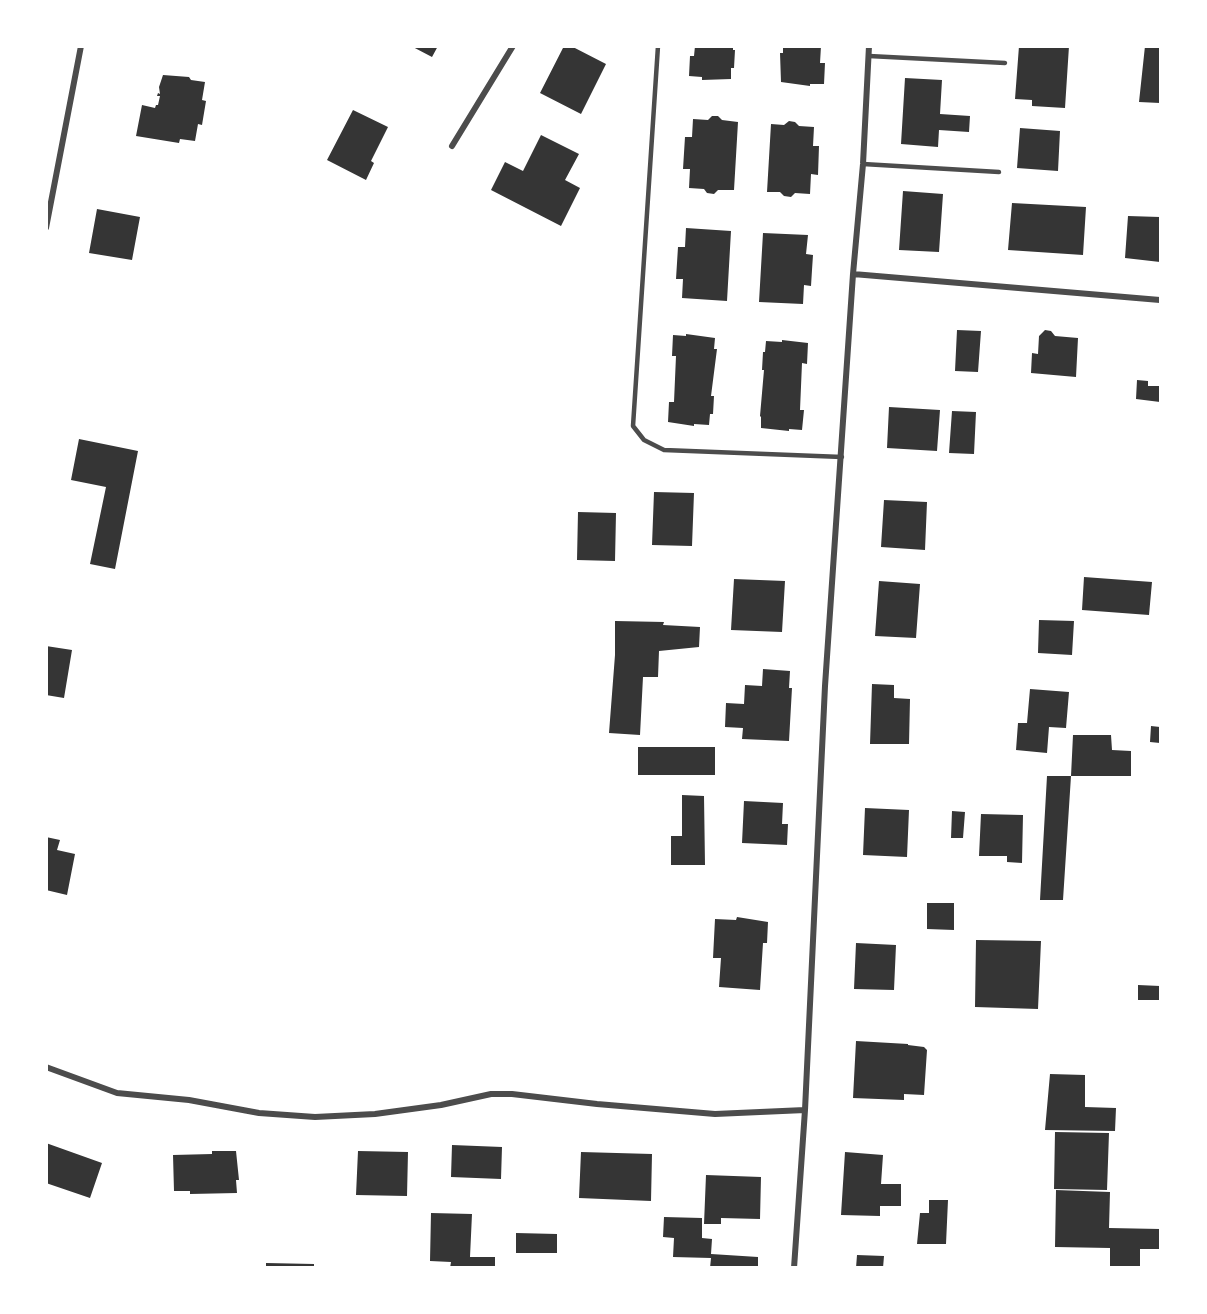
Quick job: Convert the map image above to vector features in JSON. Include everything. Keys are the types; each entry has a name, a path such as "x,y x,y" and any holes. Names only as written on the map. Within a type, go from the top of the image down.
{"street":[{"path":"46,228 81,46"},
{"path":"452,146 513,46"},
{"path":"794,1268 805,1110 825,686 853,274 863,164 869,46"},
{"path":"853,274 1161,300"},
{"path":"46,1067 117,1093 189,1100 259,1113 315,1117 375,1114 441,1105 491,1094 512,1094 715,1114 805,1110"}],"lane":[{"path":"658,46 633,426 644,440 664,450 842,457"},
{"path":"869,56 1005,63"},
{"path":"863,164 999,172"}],"building":[{"path":"411,46 438,46 432,57"},
{"path":"564,46 571,46 606,64 581,114 540,93"},
{"path":"695,46 733,46 735,50 734,68 731,68 731,79 702,80 702,77 689,76 690,56 694,56"},
{"path":"783,46 821,46 820,63 825,63 824,84 810,84 810,86 781,82 780,53 783,53"},
{"path":"1019,46 1069,46 1065,108 1032,106 1032,100 1015,99"},
{"path":"1145,46 1160,47 1160,103 1139,102"},
{"path":"163,75 189,77 191,80 205,82 202,100 206,101 202,125 198,124 195,141 180,139 179,143 136,136 142,105 155,108 158,105 160,96 157,96 158,93 160,94 159,87"},
{"path":"905,78 942,80 940,114 970,116 969,132 939,130 938,147 901,144"},
{"path":"353,110 388,127 371,161 374,163 366,180 327,160"},
{"path":"712,116 738,122 734,190 718,190 714,194 707,193 704,189 689,188 690,169 683,169 685,137 692,137 693,119 708,120"},
{"path":"789,121 799,126 814,127 813,146 819,146 818,175 811,174 810,194 795,193 791,197 784,196 780,192 767,192 771,124 784,125"},
{"path":"1020,128 1060,131 1058,171 1017,168"},
{"path":"541,135 579,154 565,180 580,188 561,226 491,190 505,162 523,171"},
{"path":"903,191 943,194 939,252 899,250"},
{"path":"1012,203 1086,207 1083,255 1008,250"},
{"path":"97,209 140,217 132,260 89,253"},
{"path":"1128,216 1160,217 1160,262 1125,258"},
{"path":"686,228 731,231 727,301 682,298 683,279 676,279 678,247 685,247"},
{"path":"763,233 808,235 806,254 813,255 811,286 804,285 803,304 759,302"},
{"path":"957,330 981,331 978,372 955,371"},
{"path":"1045,330 1051,331 1055,336 1078,338 1076,377 1031,373 1032,353 1038,354 1039,336"},
{"path":"686,334 715,338 714,349 717,349 711,396 714,396 713,414 710,414 709,425 694,424 694,426 668,422 669,402 674,402 676,356 672,356 673,335 686,336"},
{"path":"782,340 808,343 807,364 802,363 800,410 804,410 802,430 761,428 763,352 765,352 766,341 782,342"},
{"path":"1137,380 1148,381 1148,386 1160,386 1160,402 1136,399"},
{"path":"889,407 940,410 937,451 887,448"},
{"path":"952,411 976,412 974,454 949,453"},
{"path":"79,439 138,451 115,569 90,564 106,487 71,480"},
{"path":"654,492 694,493 692,546 652,545"},
{"path":"884,500 927,502 925,550 881,547"},
{"path":"578,512 616,513 615,561 577,560"},
{"path":"1084,577 1152,582 1149,615 1082,610"},
{"path":"734,579 785,581 782,632 731,630"},
{"path":"879,581 920,584 916,638 875,636"},
{"path":"1039,620 1074,621 1072,655 1038,653"},
{"path":"615,621 664,622 663,625 700,627 699,647 659,651 658,677 643,677 640,735 609,733 615,655"},
{"path":"46,646 72,650 64,698 46,695"},
{"path":"763,669 790,671 789,688 792,688 789,741 742,739 743,728 725,727 726,703 744,704 745,685 762,686"},
{"path":"872,684 894,685 894,698 910,699 909,744 870,744"},
{"path":"1030,689 1069,692 1066,728 1049,727 1047,753 1016,750 1018,723 1027,723"},
{"path":"1151,726 1160,727 1160,743 1150,742"},
{"path":"1073,735 1111,735 1112,750 1131,751 1131,776 1071,776"},
{"path":"638,747 715,747 715,775 638,775"},
{"path":"1047,776 1071,776 1063,900 1040,900"},
{"path":"682,795 704,796 705,865 671,865 671,836 682,836"},
{"path":"744,801 783,803 782,824 788,824 787,845 742,843"},
{"path":"865,808 909,810 907,857 863,855"},
{"path":"952,811 965,812 963,838 951,838"},
{"path":"981,814 1023,815 1022,863 1007,862 1007,856 979,856"},
{"path":"46,837 60,840 57,850 75,854 67,895 46,890"},
{"path":"927,903 954,903 954,930 927,929"},
{"path":"737,917 768,922 767,943 763,943 760,990 719,987 721,958 713,958 715,919 736,920"},
{"path":"976,940 1041,941 1038,1009 975,1007"},
{"path":"856,943 896,945 894,990 854,989"},
{"path":"1138,985 1160,986 1160,1000 1138,1000"},
{"path":"856,1041 924,1047 927,1050 924,1095 904,1094 904,1100 853,1098"},
{"path":"1050,1074 1085,1075 1085,1107 1116,1108 1115,1131 1045,1130"},
{"path":"1055,1132 1109,1133 1107,1190 1054,1189"},
{"path":"46,1143 102,1163 90,1198 46,1183"},
{"path":"452,1145 502,1147 501,1179 451,1177"},
{"path":"212,1151 236,1151 239,1180 236,1180 237,1193 190,1194 190,1191 174,1191 173,1155 212,1154"},
{"path":"358,1151 408,1152 407,1196 356,1195"},
{"path":"581,1152 652,1154 651,1201 579,1198"},
{"path":"845,1152 883,1155 881,1184 901,1184 901,1206 880,1206 880,1216 841,1215"},
{"path":"706,1175 761,1177 760,1219 721,1218 721,1224 704,1224"},
{"path":"1056,1190 1110,1192 1109,1228 1160,1229 1160,1249 1140,1249 1140,1268 1110,1268 1110,1248 1055,1247"},
{"path":"929,1200 948,1200 946,1244 917,1244 920,1213 929,1213"},
{"path":"431,1213 472,1214 470,1257 495,1257 495,1268 450,1268 451,1262 430,1261"},
{"path":"664,1217 702,1218 702,1238 712,1239 711,1254 758,1257 758,1268 710,1268 711,1258 673,1257 674,1238 663,1237"},
{"path":"516,1233 557,1234 557,1253 516,1253"},
{"path":"857,1255 884,1256 883,1268 856,1268"},
{"path":"266,1263 314,1264 314,1268 266,1268"}]}
